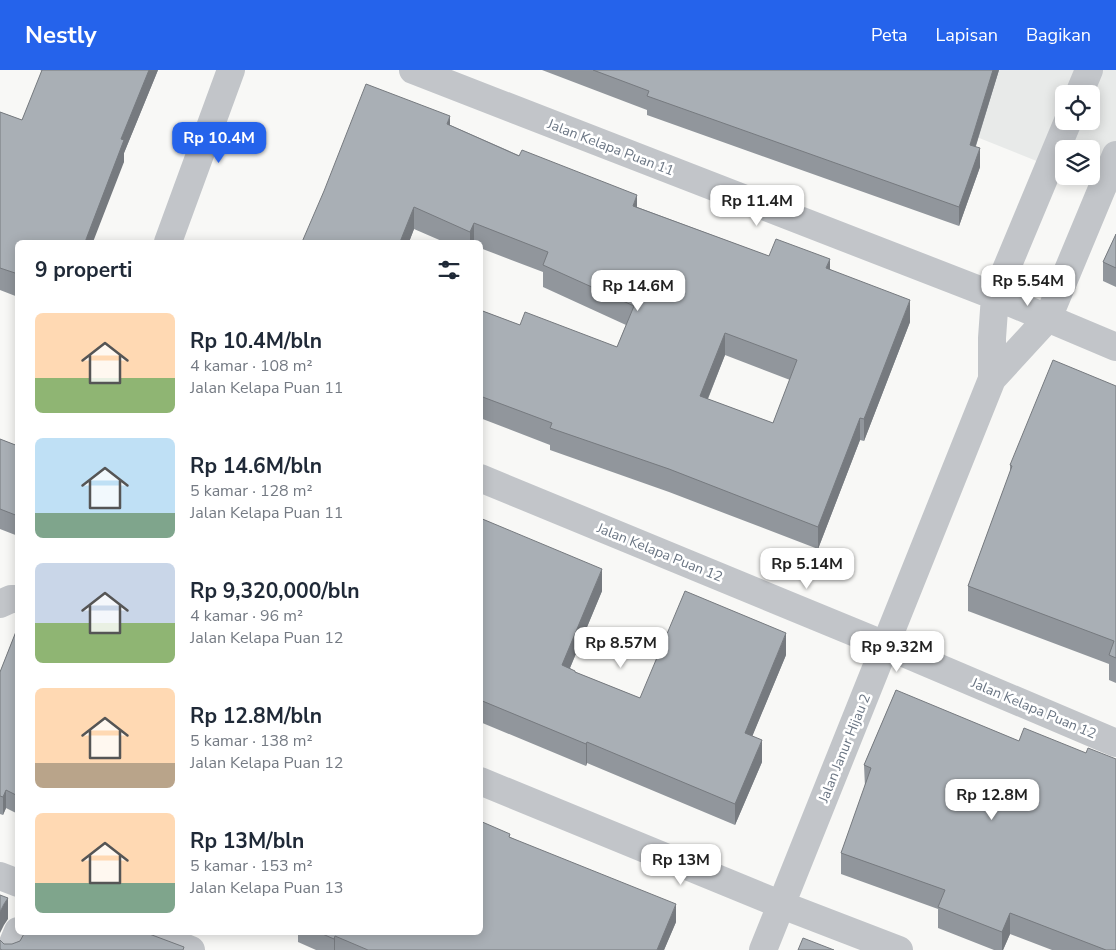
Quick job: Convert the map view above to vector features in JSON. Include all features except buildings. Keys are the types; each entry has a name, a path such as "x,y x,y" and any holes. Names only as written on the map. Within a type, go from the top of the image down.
{"street":[{"path":"169,240 231,70"},
{"name":"Jalan Kelapa Puan 11","path":"413,70 995,296 1116,347"},
{"path":"1083,85 1089,70"},
{"name":"Jalan Janur Hijau 2","path":"992,379 995,296 1064,130"},
{"name":"Jalan Janur Hijau 2","path":"762,950 782,905 992,379 1048,318 1116,156"},
{"name":"Jalan Kelapa Puan 12","path":"483,479 885,645 1116,743"},
{"path":"0,604 11,599 15,600"},
{"path":"483,782 782,905 899,950"},
{"path":"0,876 15,882"},
{"path":"10,950 16,935"},
{"path":"154,935 191,950"}],"shaded area":[{"path":"809,70 1116,70 1116,193 1096,185 1100,185 1100,140 1055,140 1055,168"}]}
